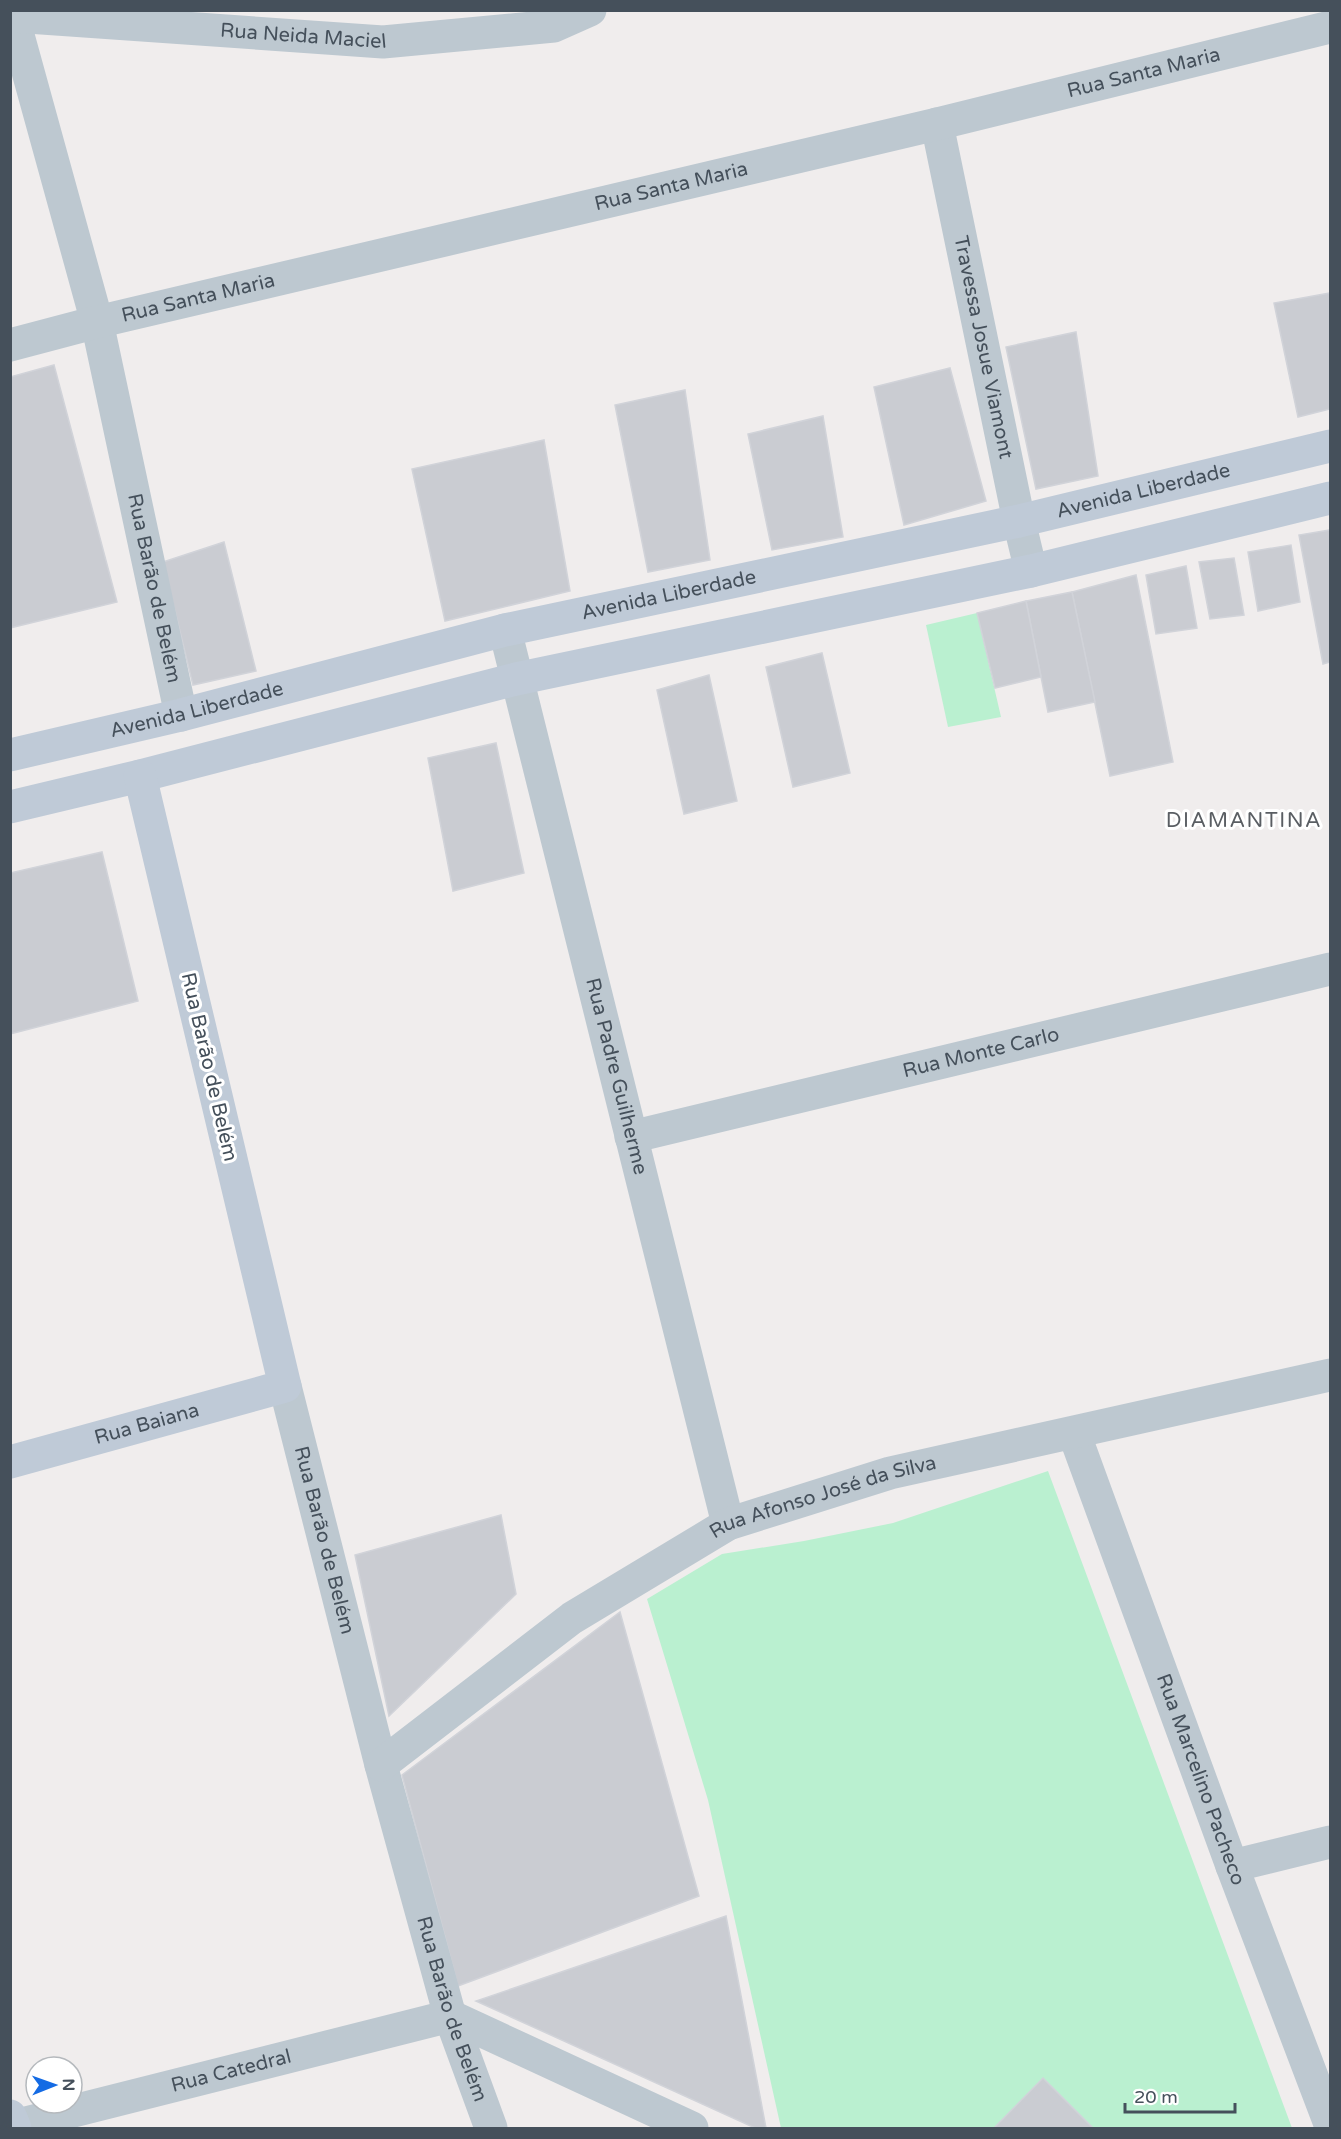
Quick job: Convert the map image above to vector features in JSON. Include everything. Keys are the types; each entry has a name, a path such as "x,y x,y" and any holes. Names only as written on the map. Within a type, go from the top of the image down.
{"main road":[{"name":"Avenida Liberdade","path":"10,755 181,715 505,630 1019,521 1330,446"},
{"path":"10,807 140,776 516,679 1031,571 1330,498"},
{"path":"140,776 156,758 181,715"},
{"name":"Rua Barão de Belém","path":"140,776 285,1386"},
{"name":"Rua Baiana","path":"10,1462 285,1386"}],"street":[{"name":"Rua Neida Maciel","path":"12,13 383,42 554,26 590,10"},
{"name":"Rua Barão de Belém","path":"12,13 97,322 181,715"},
{"name":"Rua Santa Maria","path":"10,345 97,322 937,124 1315,23"},
{"name":"Travessa Josue Viamont","path":"937,124 1031,571"},
{"name":"Rua Padre Guilherme","path":"505,630 728,1524"},
{"name":"Rua Monte Carlo","path":"631,1137 1330,969"},
{"name":"Rua Afonso José da Silva","path":"381,1764 572,1618 728,1524 890,1473 1330,1375"},
{"name":"Rua Barão de Belém","path":"285,1386 381,1764 450,2016 491,2128"},
{"name":"Rua Marcelino Pacheco","path":"1074,1433 1232,1866 1330,2124"},
{"path":"1232,1866 1330,1842"},
{"path":"450,2016 692,2128"},
{"name":"Rua Catedral","path":"13,2124 450,2016"}],"green space":[{"path":"977,613 1001,717 948,727 926,625"},
{"path":"1048,1471 1292,2128 781,2128 708,1800 647,1599 722,1554 804,1541 893,1523"}],"building":[{"path":"1330,293 1330,409 1298,417 1274,303"},
{"path":"1076,332 1098,476 1036,489 1006,347"},
{"path":"54,365 117,602 10,628 10,377"},
{"path":"950,368 986,501 904,525 874,387"},
{"path":"685,390 710,560 648,572 615,405"},
{"path":"823,416 843,537 772,550 748,434"},
{"path":"544,440 570,591 445,621 412,469"},
{"path":"1330,530 1330,662 1323,664 1299,535"},
{"path":"224,542 256,671 193,685 163,562"},
{"path":"1291,545 1300,602 1258,611 1248,552"},
{"path":"1234,558 1244,615 1210,619 1199,562"},
{"path":"1186,566 1197,628 1156,634 1146,575"},
{"path":"1136,575 1173,762 1110,776 1072,592"},
{"path":"1072,592 1095,702 1048,712 1026,601"},
{"path":"1026,601 1041,677 995,688 977,613"},
{"path":"822,653 850,773 793,787 766,667"},
{"path":"709,675 737,801 684,814 657,690"},
{"path":"496,743 524,873 453,891 428,758"},
{"path":"102,852 138,1001 10,1034 10,873"},
{"path":"501,1515 516,1594 389,1716 355,1555"},
{"path":"620,1612 699,1896 458,1986 402,1775"},
{"path":"726,1916 766,2128 755,2128 476,2001"},
{"path":"1043,2078 1093,2128 994,2128"}],"district":[{"name":"DIAMANTINA","path":"1244,820"}]}
